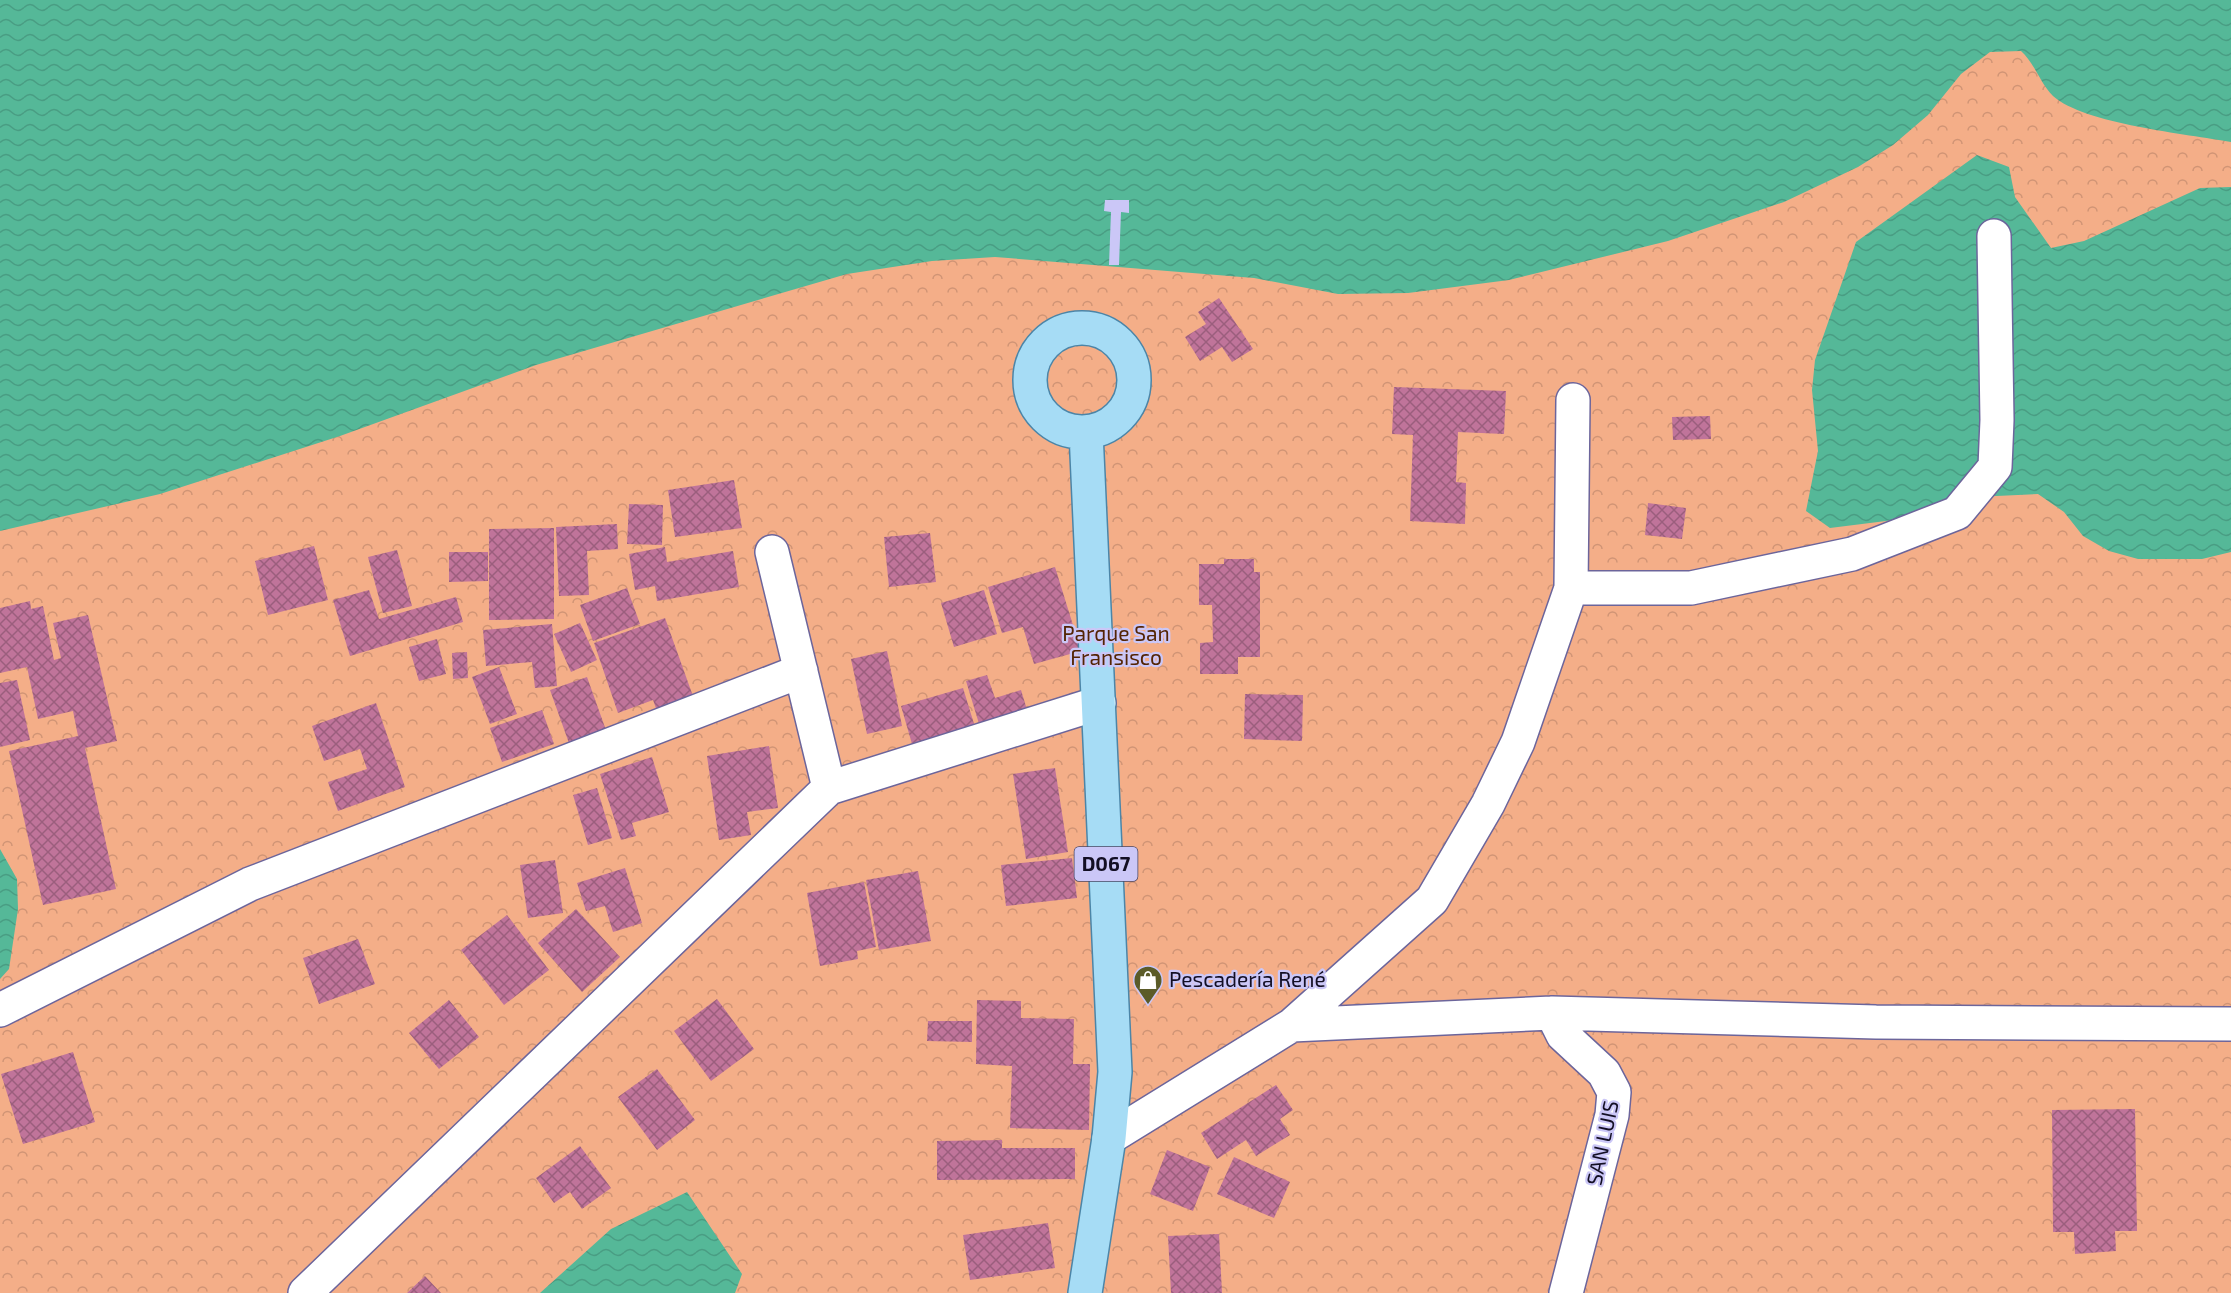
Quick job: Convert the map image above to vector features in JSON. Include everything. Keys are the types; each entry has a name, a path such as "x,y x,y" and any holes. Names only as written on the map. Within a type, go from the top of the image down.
{"main road":[{"name":"D067","path":"1085,1293 1109,1138 1115,1072 1086,432"}],"street":[{"path":"1571,588 1691,588 1852,554 1957,513 1995,467 1998,420 1994,236"},
{"path":"1109,1138 1292,1024 1432,900 1488,804 1518,742 1571,588 1573,400"},
{"path":"772,552 829,788"},
{"path":"0,1010 250,884 801,671"},
{"path":"304,1293 829,788 1099,703"},
{"path":"1292,1024 1552,1013 1876,1022 2231,1024"},
{"name":"SAN LUIS","path":"1552,1013 1563,1035 1604,1073 1614,1092 1612,1115 1566,1293"}],"green space":[{"name":"Parque San Fransisco","path":"2231,0 2231,1293 0,1293 0,189"}],"water":[{"path":"0,0 2231,0 2231,142 2137,127 2088,114 2068,106 2053,96 2021,51 1990,52 1961,74 1928,115 1893,145 1858,167 1784,202 1668,241 1509,280 1408,293 1338,294 1254,278 995,257 932,261 847,274 536,365 340,436 160,494 0,531"},
{"path":"1977,155 2009,167 2015,197 2051,248 2084,241 2200,188 2231,187 2231,552 2202,559 2138,559 2109,551 2083,536 2064,512 2038,494 1975,497 1918,517 1830,528 1806,511 1818,451 1812,390 1815,360 1856,242"},
{"path":"0,849 17,879 18,909 9,969 0,979"},
{"path":"687,1192 742,1274 735,1293 540,1293 611,1229"}],"pier":[{"path":"1105,200 1129,200 1129,213 1121,212 1119,265 1109,265 1111,212 1104,211"}],"building":[{"path":"1219,298 1253,349 1232,362 1222,347 1200,361 1185,337 1206,324 1198,312"},
{"path":"1394,387 1506,391 1504,434 1458,432 1456,482 1466,483 1465,524 1410,521 1413,435 1392,434"},
{"path":"1710,416 1711,439 1673,440 1672,417"},
{"path":"734,480 742,528 675,537 668,490"},
{"path":"1648,503 1686,508 1682,539 1645,535"},
{"path":"629,504 663,505 662,545 627,544"},
{"path":"617,524 618,549 587,551 589,595 559,596 556,527"},
{"path":"554,528 554,619 489,620 489,529"},
{"path":"930,533 936,582 889,587 884,537"},
{"path":"314,546 328,600 268,615 255,561"},
{"path":"665,547 667,562 733,551 739,587 657,601 655,586 635,590 629,554"},
{"path":"397,550 412,606 383,613 368,557"},
{"path":"449,552 488,552 488,581 449,582"},
{"path":"1224,559 1254,559 1254,572 1260,572 1260,657 1238,657 1238,674 1200,674 1200,643 1213,642 1212,605 1199,605 1199,564 1224,564"},
{"path":"1055,567 1081,651 1034,664 1023,627 1002,633 988,587"},
{"path":"627,588 640,624 593,641 580,605"},
{"path":"369,590 379,619 456,597 463,622 350,656 333,600"},
{"path":"984,590 997,634 954,647 941,603"},
{"path":"30,601 31,609 43,606 54,660 61,658 53,623 88,615 117,741 85,748 116,889 43,905 9,751 78,736 73,711 38,719 27,667 0,673 0,608"},
{"path":"665,618 694,699 657,711 653,700 618,713 594,643"},
{"path":"580,623 597,660 571,672 554,634"},
{"path":"552,624 557,686 535,688 532,662 486,666 483,630"},
{"path":"437,639 446,674 419,681 409,647"},
{"path":"887,651 902,726 867,734 851,659"},
{"path":"467,652 468,678 453,679 452,653"},
{"path":"499,667 517,714 490,724 472,677"},
{"path":"987,675 995,698 1021,690 1028,713 980,727 966,681"},
{"path":"587,677 607,733 570,746 550,690"},
{"path":"17,680 30,740 0,747 0,683"},
{"path":"963,688 975,727 912,744 901,706"},
{"path":"1245,694 1303,695 1302,741 1244,739"},
{"path":"376,703 405,787 338,811 328,782 367,769 360,749 324,761 312,726"},
{"path":"542,710 554,744 502,762 490,728"},
{"path":"769,746 778,808 747,812 751,835 719,840 707,756"},
{"path":"652,757 669,812 632,823 636,836 621,840 600,774"},
{"path":"1055,768 1068,852 1026,859 1013,774"},
{"path":"597,788 612,838 588,845 573,795"},
{"path":"1072,858 1077,898 1006,906 1001,865"},
{"path":"555,860 563,913 528,918 520,865"},
{"path":"625,868 642,923 613,932 605,906 586,911 577,883"},
{"path":"918,871 931,941 879,950 866,880"},
{"path":"864,882 876,947 857,951 858,959 820,966 807,893"},
{"path":"576,909 620,957 582,992 538,943"},
{"path":"507,915 549,970 504,1005 461,950"},
{"path":"358,939 375,984 319,1004 303,958"},
{"path":"717,999 754,1049 711,1081 674,1031"},
{"path":"449,1000 479,1037 439,1069 409,1033"},
{"path":"977,1000 1021,1001 1021,1018 1074,1019 1073,1064 1090,1064 1089,1130 1010,1128 1012,1066 976,1064"},
{"path":"928,1021 972,1021 972,1042 927,1041"},
{"path":"73,1052 95,1122 23,1144 1,1074"},
{"path":"657,1069 695,1120 657,1150 618,1097"},
{"path":"1276,1085 1293,1110 1280,1119 1290,1135 1256,1156 1246,1140 1217,1159 1201,1133"},
{"path":"2135,1109 2137,1231 2115,1231 2116,1251 2075,1254 2074,1232 2053,1232 2052,1110"},
{"path":"1002,1140 1002,1148 1075,1148 1075,1179 937,1180 937,1141"},
{"path":"580,1146 611,1188 582,1209 570,1192 554,1203 536,1178"},
{"path":"1167,1150 1210,1167 1193,1211 1150,1194"},
{"path":"1234,1157 1290,1182 1274,1218 1217,1194"},
{"path":"1048,1223 1055,1268 970,1280 963,1235"},
{"path":"1219,1234 1222,1293 1171,1293 1168,1236"},
{"path":"425,1276 441,1293 407,1293"}],"place":[{"name":"Pescadería René","path":"1148,1006"}]}
